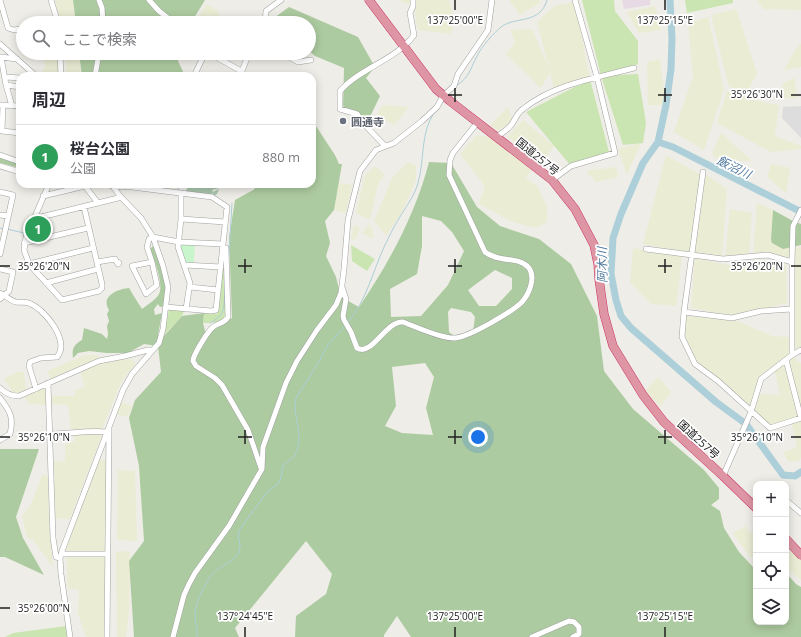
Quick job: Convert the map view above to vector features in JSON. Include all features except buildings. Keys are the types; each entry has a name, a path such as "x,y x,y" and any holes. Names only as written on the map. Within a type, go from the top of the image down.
{"highway":[{"name":"国道257号","path":"369,0 436,89 477,123 552,180 575,209 594,245 598,264 604,314 613,346 643,395 664,422 753,505"},
{"path":"789,542 801,555"}],"street":[{"path":"0,0 8,28 16,30"},
{"path":"51,0 56,16"},
{"path":"99,0 102,8 103,16"},
{"path":"149,0 165,16"},
{"path":"265,16 266,11 281,0"},
{"path":"385,146 363,123 357,114 340,109 340,91 347,82 403,46 414,35 410,13 414,0"},
{"path":"173,637 184,595 195,572 229,526 262,469 264,447 286,383 305,347 336,305 342,286 347,229 360,171 376,150 394,143 447,99 458,74 488,30 492,0"},
{"path":"552,180 571,166 615,153 597,77 575,0"},
{"path":"0,44 16,58"},
{"path":"12,106 1,58 16,59"},
{"path":"18,60 32,72"},
{"path":"60,60 61,72"},
{"path":"96,72 97,60"},
{"path":"196,72 202,60"},
{"path":"219,60 237,72"},
{"path":"241,72 246,60"},
{"path":"294,60 298,62 311,60"},
{"path":"496,137 506,131 522,110 551,91 597,77 634,68"},
{"path":"6,77 16,78"},
{"path":"6,85 16,86"},
{"path":"16,106 2,105 2,131 16,133"},
{"path":"342,286 346,299 343,316 357,348 360,350 367,349 392,324 399,322 403,322 449,338 464,336 502,316 525,298 532,282 530,270 524,263 494,258 485,252 450,177 450,160 453,153 477,123"},
{"path":"0,155 16,161"},
{"path":"0,166 16,171"},
{"path":"703,172 691,255 682,337 695,364 718,381 770,428 801,418 786,360"},
{"path":"47,188 24,243 25,256 29,264 62,300 99,291 102,287 84,207"},
{"path":"43,196 77,188"},
{"path":"87,188 98,203"},
{"path":"70,637 61,574 61,556 127,383 159,343 163,329 168,287 163,266 153,237 141,218 114,188"},
{"path":"140,188 215,198 227,206 215,311 166,307"},
{"path":"0,192 13,195 4,230 0,254"},
{"path":"181,194 181,219 178,247 190,287 186,309"},
{"path":"33,219 84,207 118,198 120,196"},
{"path":"792,355 791,310 793,226 801,210"},
{"path":"0,214 8,216"},
{"path":"181,219 225,222"},
{"path":"24,243 88,228"},
{"path":"152,262 132,266 146,294 156,287 152,262 146,244 148,240 153,237 178,242 223,244"},
{"path":"223,244 226,248 228,317 223,323 214,326 194,355 193,361 196,366 216,378 222,385 248,430 262,469"},
{"path":"29,264 93,248"},
{"path":"646,249 723,259 768,255 792,262"},
{"path":"97,262 115,259 118,264 120,263"},
{"path":"184,265 220,267"},
{"path":"0,269 13,272 9,291 3,294 0,299"},
{"path":"46,282 98,269"},
{"path":"190,287 218,290"},
{"path":"3,294 16,302 30,303 35,306 44,314 60,336 60,353 57,357 41,358 30,362 29,366 36,389"},
{"path":"684,312 732,318 761,311 791,310"},
{"path":"0,388 7,393 19,396 99,361 152,350"},
{"path":"723,476 751,412 761,379 792,355 801,350"},
{"path":"48,383 53,538 56,557 108,554"},
{"path":"0,398 12,416 12,427 10,434 0,440"},
{"path":"49,434 108,430"},
{"path":"107,637 110,430 108,430"},
{"path":"789,503 801,513"},
{"path":"532,637 569,621 574,622 579,627 579,634 573,637"}],"shaded area":[{"path":"622,0 650,0 650,5 624,9"},
{"path":"801,106 801,138 782,118 783,107"}],"green space":[{"path":"55,0 73,0 75,16 59,16"},
{"path":"73,0 205,0 195,16 75,16"},
{"path":"398,0 449,0 455,23 450,34 418,30 414,7"},
{"path":"509,0 539,0 540,3 520,15"},
{"path":"582,0 614,0 615,11 638,41 638,64 604,76 638,74 646,123 643,143 623,145 601,76"},
{"path":"685,0 733,0 733,3 687,13"},
{"path":"756,0 801,0 801,10 764,9"},
{"path":"575,2 590,79 554,90 550,72 541,88 506,54 515,43 510,30 532,29 549,68 537,22 554,6"},
{"path":"207,4 220,13 219,16 199,16"},
{"path":"655,6 661,30 639,33 627,12"},
{"path":"289,7 310,16 277,16"},
{"path":"736,9 757,73 747,93 729,87 711,15"},
{"path":"708,17 724,89 704,150 674,132 693,77 688,23"},
{"path":"316,19 358,37 375,67 366,78 380,96 367,123 343,106 344,68 316,56"},
{"path":"801,43 801,67 784,70 794,52"},
{"path":"660,59 666,105 648,105 647,62"},
{"path":"43,60 57,60 59,72 42,72 45,67"},
{"path":"65,60 80,60 81,72 66,72"},
{"path":"80,60 178,60 183,72 81,72"},
{"path":"795,78 796,99 782,97 783,83"},
{"path":"590,79 609,152 571,166 526,112"},
{"path":"727,91 766,103 779,105 775,136 801,146 801,149 771,152 717,123"},
{"path":"382,105 409,107 394,125 377,116"},
{"path":"508,107 513,121 497,131 490,125"},
{"path":"523,120 554,146 542,163 508,137"},
{"path":"316,126 335,155 339,164 342,164 334,210 325,221 330,243 326,256 336,277 341,297 359,307 381,273 409,219 417,200 429,162 451,163 477,207 500,226 539,239 571,264 597,316 604,371 633,409 704,470 719,488 719,499 711,505 720,511 724,528 739,552 753,567 753,625 789,625 789,576 801,587 801,637 411,637 397,616 384,637 295,637 296,616 326,594 332,574 306,541 235,628 239,637 134,637 129,561 144,541 139,466 129,418 135,400 161,372 158,346 144,344 128,353 89,351 78,353 73,358 73,352 77,344 82,340 84,328 102,334 107,339 107,326 109,321 107,314 109,310 107,301 108,297 115,292 129,288 142,309 158,296 160,290 159,278 150,249 154,245 167,285 165,306 160,307 158,304 154,309 155,315 162,313 158,335 164,336 182,316 204,313 203,323 206,335 232,318 229,238 235,200 255,189 254,188 316,188","holes":["422,216 441,221 452,232 464,251 448,285 421,316 391,317 390,289 417,274 422,246","495,270 512,278 512,289 496,306 479,306 468,290","451,308 471,312 475,317 473,331 468,334 453,335 449,332 448,312","425,363 434,377 426,408 433,435 402,433 385,426 396,406 392,367"]},
{"path":"721,133 752,161 719,160 712,154"},
{"path":"477,135 490,137 510,148 534,165 526,178 538,187 547,207 547,222 536,228 513,222 479,204 485,186 460,154"},
{"path":"641,143 627,175 618,149"},
{"path":"666,155 701,175 690,253 643,244"},
{"path":"0,156 16,162 16,167 0,163"},
{"path":"408,162 416,165 416,180 402,212 386,236 374,221 392,178"},
{"path":"771,164 790,168 786,193 767,177"},
{"path":"375,166 385,175 378,184 370,220 356,213 365,175"},
{"path":"616,167 618,177 596,182 586,171"},
{"path":"705,174 727,189 722,257 694,253"},
{"path":"338,183 352,185 346,213 334,210"},
{"path":"156,188 174,188 174,190"},
{"path":"188,188 219,188 212,190 213,192 219,189 217,194 214,196 213,193 211,195 185,192"},
{"path":"757,203 773,210 771,240 791,247 790,260 753,254"},
{"path":"730,209 752,213 749,255 725,257"},
{"path":"773,210 801,224 801,245 783,249 772,243"},
{"path":"47,218 48,226 42,227 44,236 31,239 32,230 39,220"},
{"path":"370,224 373,231 373,239 362,233"},
{"path":"354,225 360,228 355,240 351,239"},
{"path":"182,243 195,243 194,263 185,262 179,245"},
{"path":"351,245 375,259 367,271 352,261"},
{"path":"801,247 801,349 794,352 794,248"},
{"path":"633,248 682,256 676,306 651,304 630,282"},
{"path":"224,254 226,315 222,320 213,323 203,323 204,313 217,314"},
{"path":"695,258 732,266 786,265 787,303 732,316 691,308"},
{"path":"169,310 184,311 182,316 164,335"},
{"path":"686,316 735,320 772,336 790,337 789,355 760,378 749,408 697,362 685,336"},
{"path":"85,355 98,355 99,358 50,379 48,371"},
{"path":"794,356 798,362 801,363 801,458 798,461 789,462 783,453 797,447 791,421 771,427 753,412 758,394 780,395 775,371"},
{"path":"131,359 136,364 126,375 119,387 102,429 71,429 68,405 52,404 52,396 75,396 75,390 85,387 80,371 97,365"},
{"path":"17,372 24,372 26,391 14,394 4,379"},
{"path":"658,377 671,392 660,407 645,391"},
{"path":"46,386 46,405 30,404 24,397"},
{"path":"121,402 132,406 128,417 117,414"},
{"path":"75,435 102,435 70,519 55,518 54,462 65,461 65,444 75,441"},
{"path":"0,449 39,449 16,517 23,538 44,575 5,557 0,557"},
{"path":"98,460 107,460 106,553 65,552"},
{"path":"118,470 135,471 137,541 117,540"},
{"path":"42,475 48,476 49,522 53,567 33,540 27,537 22,517 31,504"},
{"path":"745,526 750,533 753,533 753,556 750,557 733,533"},
{"path":"789,547 801,560 801,580 789,570 789,557 793,553 789,556"},
{"path":"130,551 129,611 126,637 117,637 116,552"},
{"path":"67,557 105,557 105,637 87,637 85,634 78,614 79,589 68,589"},
{"path":"66,626 67,637 5,637 13,633"}],"waterway":[{"path":"456,86 467,76 482,48 501,27 533,17 544,8 547,0"},
{"name":"阿木川","path":"670,0 672,38 671,69 666,105 658,142 643,163 621,214 613,238 611,274 616,300 621,316 631,328 716,402 746,424 783,475 795,476 801,472"},
{"path":"348,322 365,295 394,226 414,193 420,175 427,128 431,117 444,100"},
{"name":"飯沼川","path":"658,142 673,147 801,212"},
{"path":"229,255 232,203"},
{"path":"0,228 4,229"},
{"path":"7,229 24,233"},
{"path":"210,323 219,317 223,311 225,294"},
{"path":"197,637 195,611 201,593 213,574 236,557 239,552 240,545 238,536 240,529 267,492 279,483 283,465 295,455 299,441 295,405 296,398 327,346 345,326"}],"place":[{"name":"圓通寺","path":"343,121"},
{"name":"桜台公園","path":"38,229"}]}
